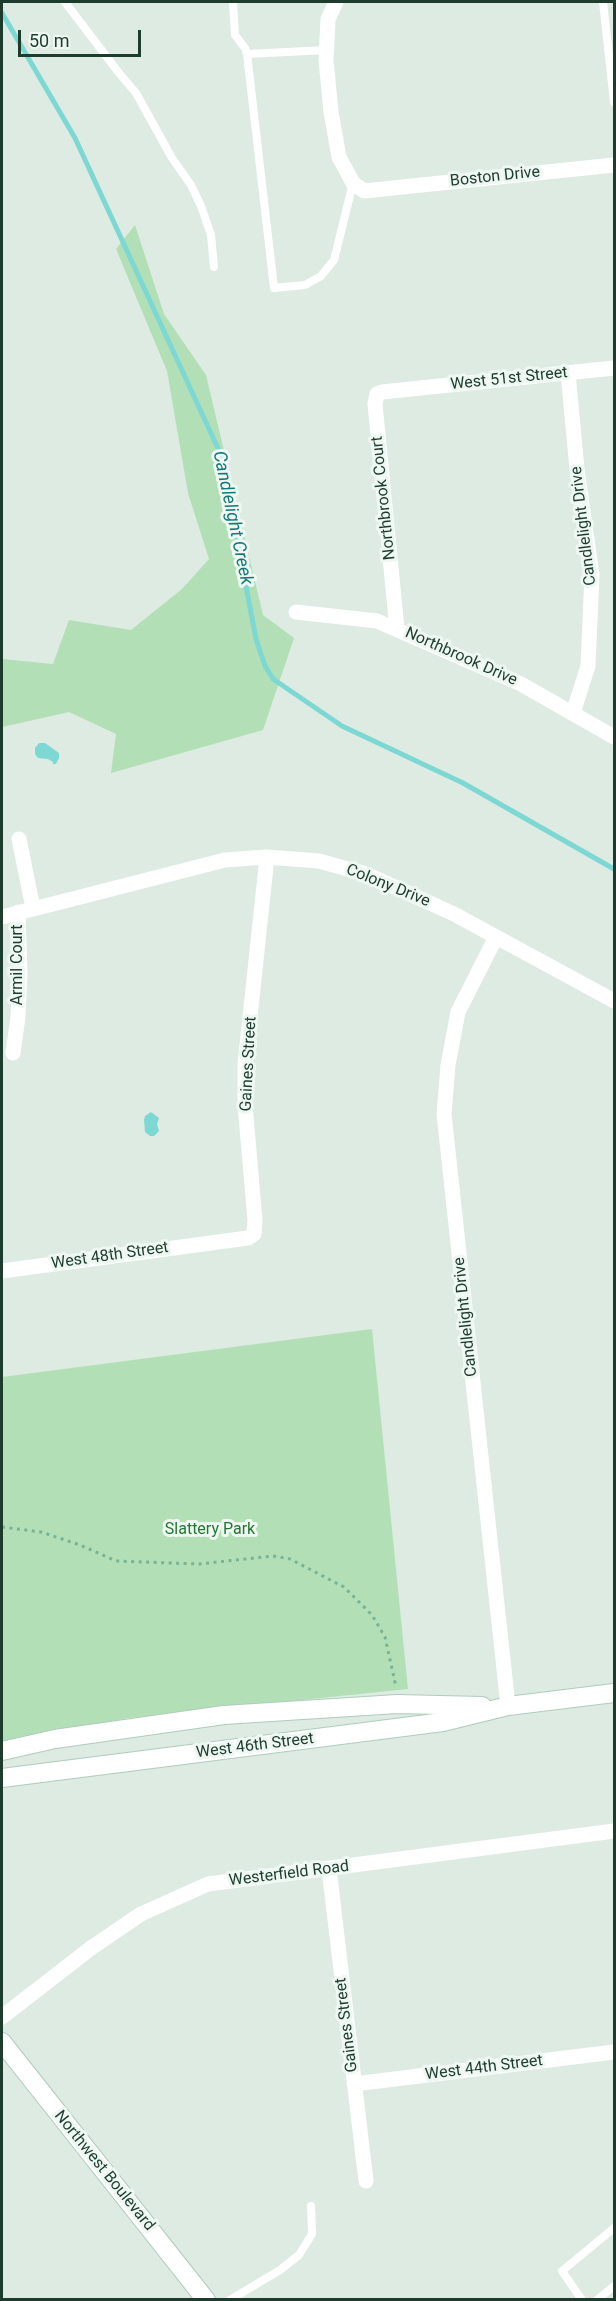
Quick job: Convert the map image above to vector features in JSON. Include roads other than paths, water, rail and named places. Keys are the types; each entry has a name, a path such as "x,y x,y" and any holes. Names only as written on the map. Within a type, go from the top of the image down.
{"street":[{"path":"336,2 328,19 327,50 331,112 339,157 353,183"},
{"name":"Boston Drive","path":"353,183 364,191 615,165"},
{"name":"West 51st Street","path":"404,390 615,368"},
{"name":"Candlelight Drive","path":"568,373 577,469 592,575 588,666 573,713"},
{"name":"Northbrook Court","path":"397,629 375,404 376,394 404,390"},
{"name":"Northbrook Drive","path":"296,612 377,621 521,684 615,737"},
{"name":"Armil Court","path":"20,839 33,908"},
{"name":"Colony Drive","path":"2,917 225,860 267,857 319,861 366,874 454,914 615,1001"},
{"name":"Gaines Street","path":"218,1242 248,1238 254,1234 255,1220 244,1106 245,1064 267,857"},
{"name":"Armil Court","path":"13,1053 18,1017 20,972 18,912"},
{"name":"Candlelight Drive","path":"496,937 458,1012 448,1065 444,1114 508,1706"},
{"name":"West 48th Street","path":"2,1271 218,1242"},
{"name":"West 46th Street","path":"2,1778 443,1722 508,1706 615,1693"},
{"name":"West 46th Street","path":"2,1751 55,1739 224,1714 397,1704 508,1706"},
{"name":"Westerfield Road","path":"2,2017 91,1948 141,1914 208,1884 615,1831"},
{"name":"Gaines Street","path":"329,1869 366,2181"},
{"name":"Northwest Boulevard","path":"2,2043 206,2300"},
{"name":"West 44th Street","path":"354,2084 615,2052"}],"lane":[{"path":"65,2 136,93 172,158 191,185 211,235 214,267"},
{"path":"233,2 235,35 247,54 274,288 305,285 321,276 334,261 353,183"},
{"path":"603,2 615,102"},
{"path":"247,54 327,50"},
{"path":"230,2300 280,2270 299,2255 312,2234 311,2206"},
{"path":"582,2300 562,2271 615,2228"},
{"path":"597,2300 615,2286"}],"water":[{"path":"39,743 45,743 59,753 56,764 48,759 38,758 35,748"},
{"path":"151,1112 159,1118 157,1124 159,1131 154,1136 145,1132 145,1116"}],"waterway":[{"name":"Candlelight Creek","path":"2,13 75,138 221,455 256,639 265,666 273,679 342,726 463,783 614,869"}],"park label":[{"name":"Slattery Park","path":"210,1530"}]}
